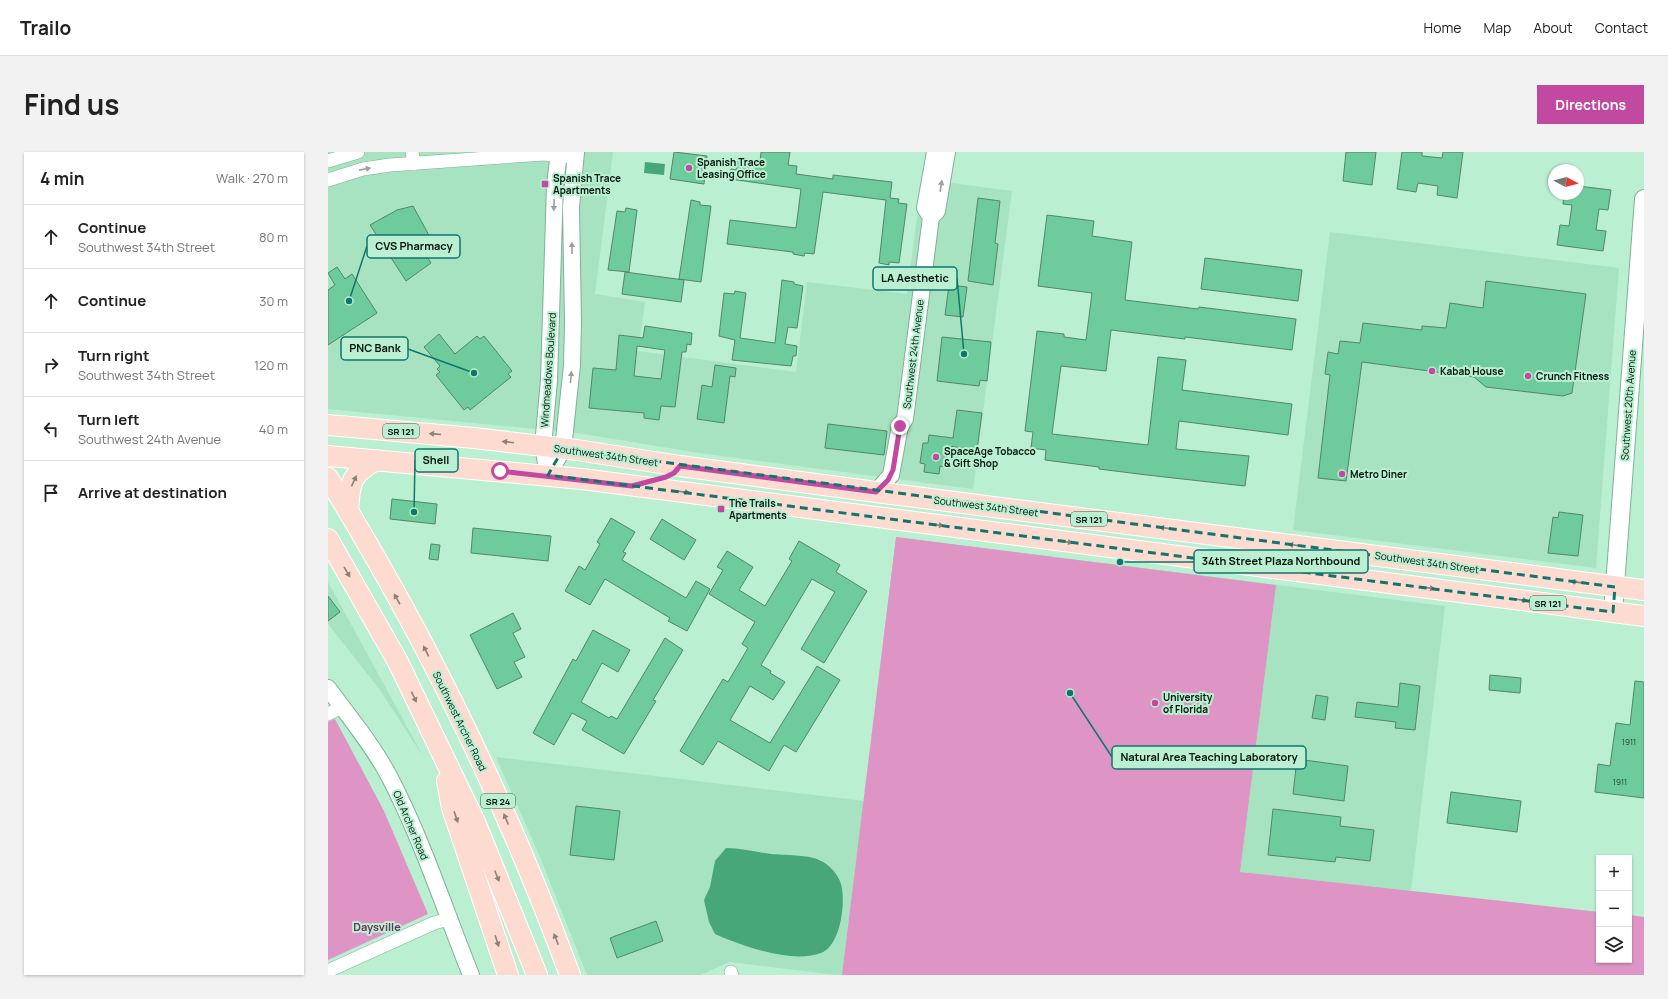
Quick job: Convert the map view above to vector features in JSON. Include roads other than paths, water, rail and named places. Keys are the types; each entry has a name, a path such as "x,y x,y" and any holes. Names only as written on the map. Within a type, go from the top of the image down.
{"main road":[{"name":"Southwest 20th Avenue","path":"1613,612 1644,199"},
{"name":"Southwest 34th Street","path":"328,425 474,438 563,448 680,466 876,492 1644,590"},
{"name":"SR 121","path":"328,456 548,475 1644,616"},
{"path":"348,511 350,491 354,478 360,469 376,460"},
{"path":"632,486 666,477 674,473 680,466"},
{"name":"Southwest Archer Road","path":"328,478 416,633 469,738 537,889 570,975"},
{"path":"771,504 804,496 881,504 900,495"},
{"path":"888,519 906,510 921,510 1008,519 1027,511"},
{"name":"SR 24","path":"328,539 398,662 475,822 536,975"},
{"path":"1334,576 1351,569 1413,573 1426,562"},
{"path":"469,738 440,752 452,808 508,975"},
{"path":"507,900 537,889"}],"street":[{"path":"328,161 358,152"},
{"name":"Southwest 24th Avenue","path":"900,495 908,427 905,419 930,217 925,208 934,152"},
{"name":"Southwest 24th Avenue","path":"930,217 937,211 947,152"},
{"name":"Windmeadows Boulevard","path":"548,475 543,446 550,380 555,185 559,154"},
{"path":"328,180 343,174 390,165 413,158 575,154 571,207 573,322 572,364 563,448 548,475"},
{"path":"553,267 572,268"},
{"name":"Southwest 24th Avenue","path":"876,492 888,480 893,470 900,426 905,419"},
{"name":"Old Archer Road","path":"328,688 335,710 364,735 391,780 407,811 471,975"},
{"path":"328,971 434,923 449,919"}],"place":[{"name":"Spanish Trace Leasing Office","path":"689,168"},
{"name":"Spanish Trace Apartments","path":"545,184"},
{"name":"CVS Pharmacy","path":"349,301"},
{"name":"LA Aesthetic","path":"964,354"},
{"name":"Kabab House","path":"1432,371"},
{"name":"PNC Bank","path":"474,373"},
{"name":"Crunch Fitness","path":"1528,376"},
{"name":"SpaceAge Tobacco & Gift Shop","path":"936,457"},
{"name":"Metro Diner","path":"1342,474"},
{"name":"The Trails Apartments","path":"721,509"},
{"name":"Shell","path":"414,512"},
{"name":"34th Street Plaza Northbound","path":"1120,562"},
{"name":"Natural Area Teaching Laboratory","path":"1070,693"},
{"name":"University of Florida","path":"1155,703"}],"district":[{"name":"Daysville","path":"377,926"}]}
